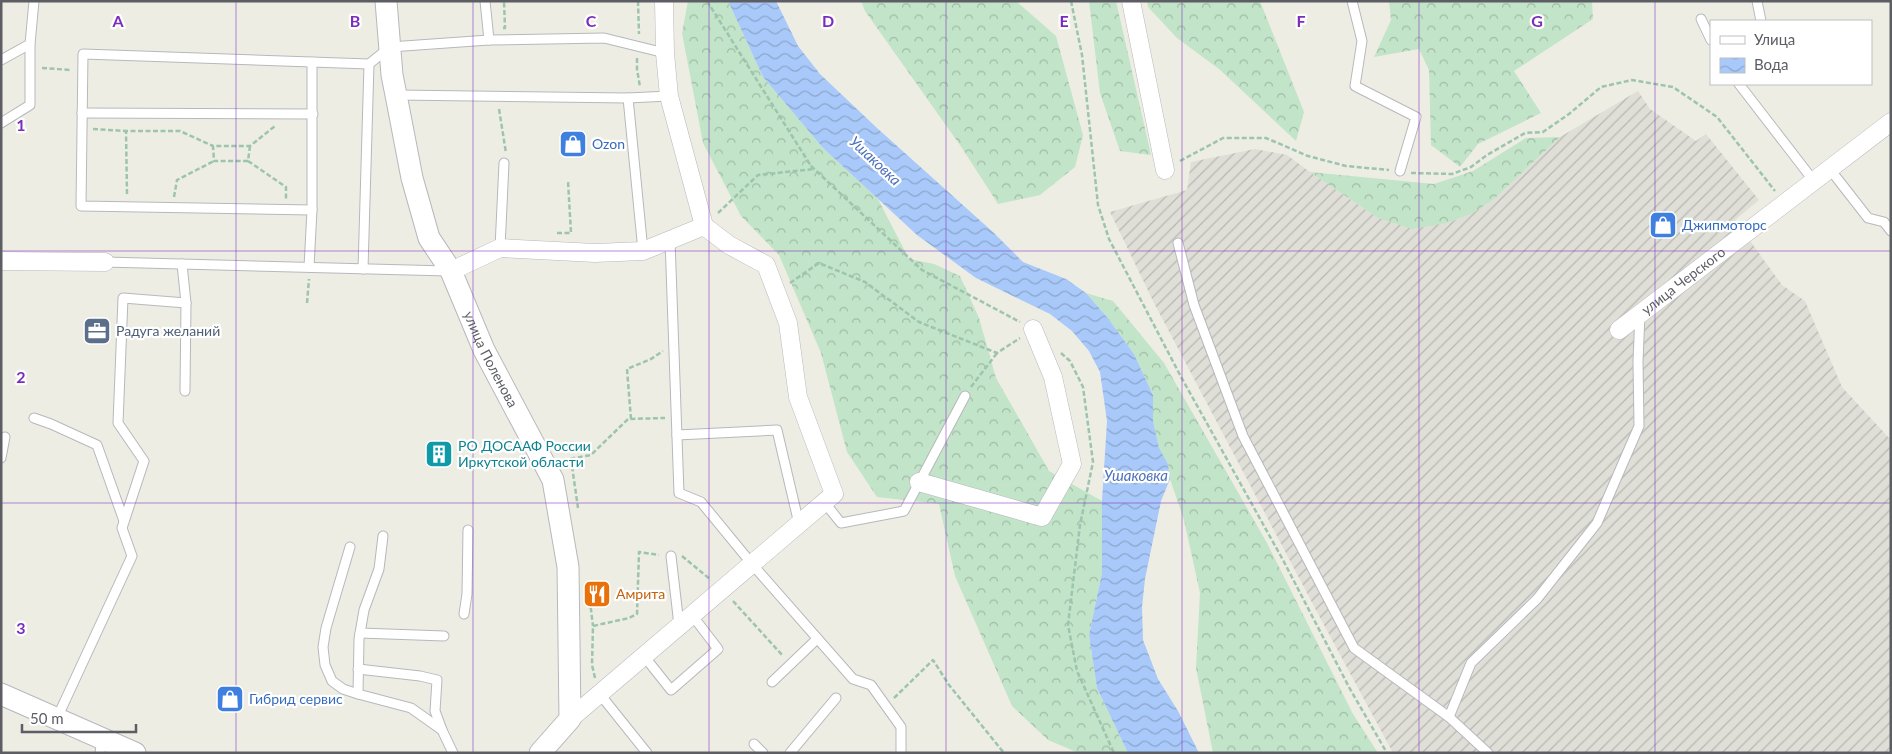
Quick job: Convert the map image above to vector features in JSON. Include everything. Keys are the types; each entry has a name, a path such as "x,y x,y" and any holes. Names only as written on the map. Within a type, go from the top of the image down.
{"street":[{"name":"улица Поленова","path":"386,1 396,95 412,178 430,238 451,271 484,350 553,480 568,567 570,719"},
{"path":"540,753 570,719 599,693 829,498 798,397 788,323 766,265 729,245 704,226 669,96 665,53 664,1"},
{"path":"1131,1 1165,170"},
{"name":"улица Черского","path":"1619,330 1891,122"},
{"path":"451,271 500,248 595,252 643,251 704,226"},
{"path":"1,262 105,262"},
{"path":"920,482 994,502 1042,518 1072,464 1053,377 1033,329"},
{"path":"1,694 57,718 101,745 135,753"}],"lane":[{"path":"1,124 30,105 30,44 34,1"},
{"path":"485,1 489,40"},
{"path":"1352,1 1362,41 1356,86 1416,117 1400,171"},
{"path":"1757,1 1761,20"},
{"path":"1701,19 1710,38"},
{"path":"312,210 81,206 83,54 369,64 390,47 489,40 604,38 665,53"},
{"path":"1,60 30,44"},
{"path":"309,267 312,210 312,62"},
{"path":"363,269 369,64"},
{"path":"1740,85 1813,180"},
{"path":"396,95 628,98 669,96"},
{"path":"628,98 643,251"},
{"path":"82,113 313,114"},
{"path":"500,248 504,163"},
{"path":"1829,168 1868,218 1888,219 1891,231"},
{"path":"670,240 679,493 701,502 852,679 871,685 901,727 901,753"},
{"path":"1178,243 1194,305 1243,436 1354,648 1449,717 1488,753"},
{"path":"105,262 451,271"},
{"path":"182,264 186,303 185,391"},
{"path":"57,718 132,556 122,528 144,461 118,423 123,298 186,303"},
{"path":"1449,717 1470,664 1537,599 1597,523 1639,426 1638,361 1640,313"},
{"path":"829,498 841,523 904,511 965,396"},
{"path":"34,418 98,445 124,521"},
{"path":"677,435 777,430 799,524"},
{"path":"1,458 5,437"},
{"path":"464,614 467,594 468,530"},
{"path":"358,694 360,633 364,610 379,569 383,536"},
{"path":"350,547 326,628 323,647 325,665 332,681 358,694 411,708 442,730"},
{"path":"644,656 671,690 718,649 685,620 671,556"},
{"path":"360,633 444,636"},
{"path":"772,682 817,639"},
{"path":"358,669 420,676 437,680 435,710 453,753"},
{"path":"599,693 646,753"},
{"path":"790,753 836,698"},
{"path":"754,744 763,753"}],"path":[{"path":"638,1 639,36 637,69 641,92"},
{"path":"707,1 815,169 922,270 1033,329 997,353 965,396"},
{"path":"1071,1 1082,55 1098,205 1109,239 1180,375 1283,560 1350,689 1387,753"},
{"path":"30,68 83,71"},
{"path":"1165,170 1222,138 1266,138 1308,156 1346,166 1452,174 1471,167 1487,155 1525,133 1544,132 1601,87 1632,80 1673,86 1717,117 1784,202"},
{"path":"82,129 180,131 213,146 250,146 289,114"},
{"path":"126,131 128,207"},
{"path":"213,146 214,161"},
{"path":"248,161 250,146"},
{"path":"172,208 177,180 214,161 248,161 286,187 285,210"},
{"path":"704,226 758,174 815,169"},
{"path":"568,181 571,233"},
{"path":"776,292 818,263 865,282 919,322 997,353"},
{"path":"308,303 309,267"},
{"path":"631,419 627,369 652,359 674,342"},
{"path":"1055,348 1070,361 1083,387 1093,462 1080,525 1068,625 1077,671 1114,753"},
{"path":"545,464 591,455 628,419 677,417"},
{"path":"599,693 592,665 593,626 628,618 636,614 639,552 682,556 722,589 790,664"},
{"path":"886,706 933,660 949,685 1004,753"}],"shaded area":[{"path":"1638,91 1650,109 1696,141 1706,134 1759,200 1735,220 1782,285 1805,301 1842,387 1891,440 1891,753 1393,753 1154,303 1110,212 1187,190 1191,162 1255,149 1287,155 1378,218 1447,223 1471,214 1493,200 1560,137"}],"green space":[{"path":"688,1 728,1 763,77 823,148 878,199 909,259 934,264 960,276 979,318 996,378 1049,471 1102,501 1102,573 1089,635 1097,688 1128,753 1079,753 1048,740 1012,706 955,576 939,504 877,497 847,452 821,353 779,255 741,216 703,143 682,33"},
{"path":"861,1 1016,1 1056,36 1083,135 1075,167 1040,195 998,204 962,148 865,11"},
{"path":"1089,1 1116,1 1151,155 1120,151 1100,93"},
{"path":"1147,1 1260,1 1304,112 1296,141 1219,69 1177,38 1148,7"},
{"path":"1389,1 1592,1 1593,19 1514,71 1541,113 1478,144 1460,167 1431,145 1429,70 1419,49 1374,57 1391,20"},
{"path":"1560,137 1493,200 1471,214 1447,223 1412,229 1378,218 1310,172 1434,184 1473,171 1526,138"},
{"path":"1086,293 1113,301 1164,363 1267,543 1353,714 1378,753 1213,753 1196,668 1200,593 1184,520 1170,479 1168,464 1159,449 1153,421 1153,395 1134,354 1107,317"}],"water":[{"name":"Ушаковка","path":"728,1 776,1 798,46 820,74 994,233 1023,262 1066,279 1086,293 1107,317 1134,354 1153,395 1153,421 1159,448 1168,464 1170,479 1161,501 1145,579 1142,607 1143,640 1158,679 1178,711 1199,753 1128,753 1097,688 1089,635 1102,573 1102,501 1107,421 1100,372 1089,351 1072,331 1050,314 976,278 917,235 823,148 763,77"}],"place":[{"name":"Ozon","path":"573,144"},
{"name":"Джипмоторс","path":"1663,225"},
{"name":"Радуга желаний","path":"97,331"},
{"name":"РО ДОСААФ России Иркутской области","path":"439,454"},
{"name":"Амрита","path":"597,594"},
{"name":"Гибрид сервис","path":"230,699"}]}
